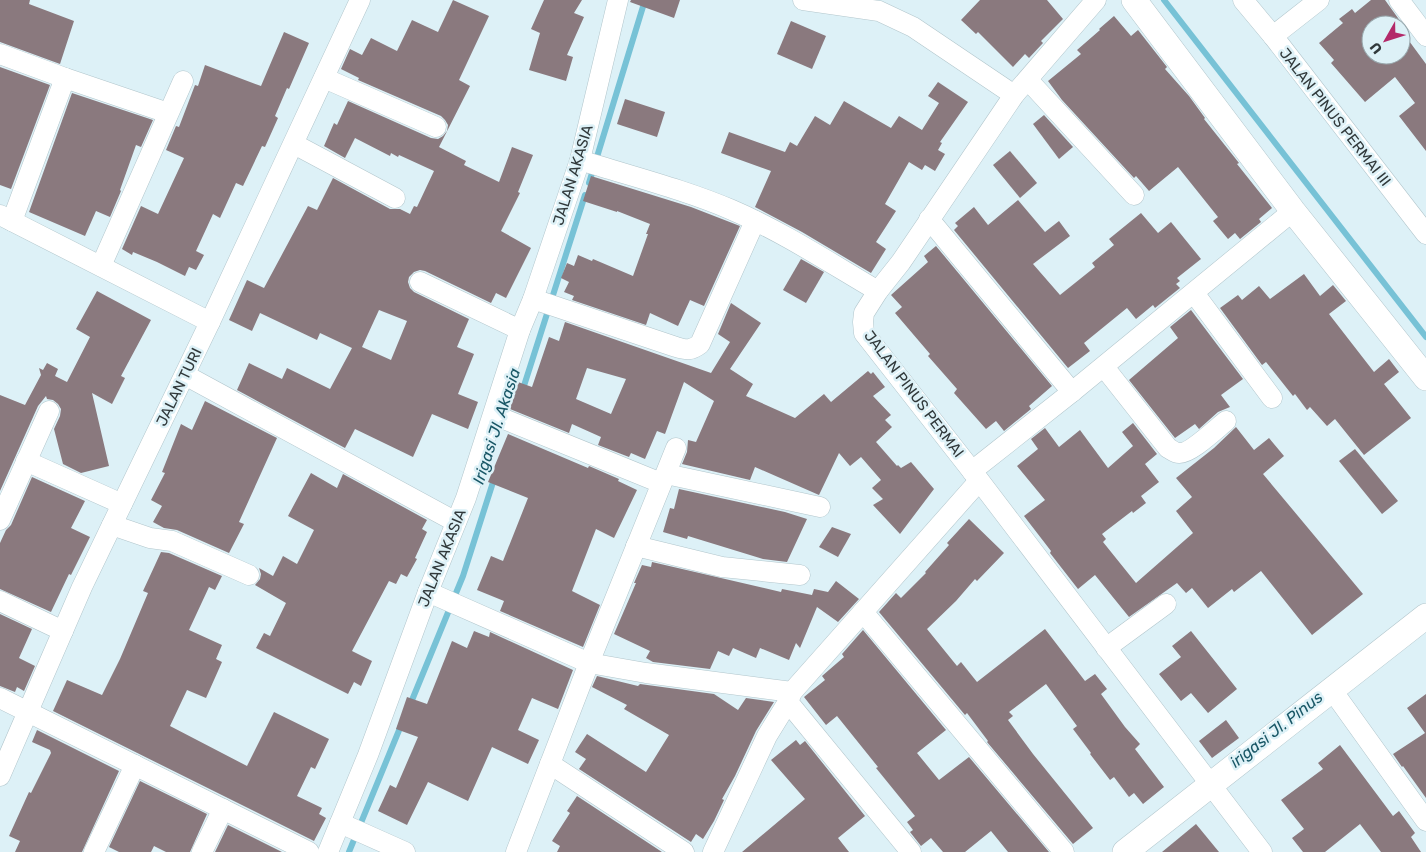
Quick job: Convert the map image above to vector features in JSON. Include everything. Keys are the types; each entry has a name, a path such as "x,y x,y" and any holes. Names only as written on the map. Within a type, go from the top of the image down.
{"street":[{"name":"JALAN TURI","path":"0,776 63,631 112,525 185,375 360,0"},
{"name":"JALAN AKASIA","path":"328,852 368,755 428,592 466,498 494,416 520,330 533,299 580,160 618,0"},
{"path":"803,0 879,11 887,14 913,27 1014,95"},
{"name":"JALAN PINUS PERMAI","path":"1096,0 1014,95 901,262 864,312 864,333 976,476 1262,852"},
{"path":"1134,0 1293,211 1426,378"},
{"name":"JALAN PINUS PERMAI III","path":"1243,0 1426,234"},
{"path":"1273,36 1319,0"},
{"path":"1399,0 1426,36"},
{"path":"0,54 168,113"},
{"path":"65,78 6,218 210,322"},
{"path":"324,78 436,127"},
{"path":"101,266 183,80"},
{"path":"1028,80 1134,195"},
{"path":"294,144 395,198"},
{"path":"580,160 674,189 730,209 755,221 878,292"},
{"path":"713,852 767,736 790,697 976,476 1072,392 1293,211"},
{"path":"929,219 1072,392"},
{"path":"533,299 676,347 688,350 694,348 700,344 755,221"},
{"path":"420,282 520,330"},
{"path":"1194,293 1272,398"},
{"path":"1104,367 1168,448 1174,452 1181,453 1188,450 1226,421"},
{"path":"185,375 456,522"},
{"path":"0,520 49,412"},
{"path":"494,416 664,478 820,507"},
{"path":"516,852 589,663 676,448"},
{"path":"26,461 122,504"},
{"path":"112,525 150,538 172,541 249,574"},
{"path":"636,546 722,567 800,575"},
{"path":"428,592 589,663 790,697 911,852"},
{"path":"0,601 63,631"},
{"path":"1106,648 1166,604"},
{"path":"863,612 1064,852"},
{"path":"1125,852 1426,616"},
{"path":"1332,690 1426,821"},
{"path":"0,698 309,852"},
{"path":"550,764 684,852"},
{"path":"94,852 135,765"},
{"path":"202,852 223,809"},
{"path":"340,823 405,852"}],"building":[{"path":"0,0 30,0 29,4 74,21 60,64 0,42"},
{"path":"453,0 489,16 459,80 470,86 439,147 466,161 464,165 499,182 512,147 533,155 518,192 520,193 501,231 531,248 506,298 496,293 491,303 425,271 414,272 409,277 410,288 414,292 469,319 457,347 474,354 458,394 478,402 468,429 432,414 413,457 355,429 345,448 237,390 249,363 282,379 287,368 330,389 352,348 320,333 317,340 260,313 252,331 229,320 247,280 264,288 308,206 317,210 333,178 390,209 400,209 410,214 414,206 417,207 434,171 399,155 398,157 391,153 390,156 355,138 345,158 324,146 334,123 337,125 348,101 431,138 438,139 443,136 447,131 448,125 441,116 358,80 359,78 341,69 350,49 362,55 371,38 397,51 412,20 438,32","holes":["379,310 407,321 391,360 362,347"]},
{"path":"544,0 582,0 574,13 584,17 567,55 573,57 566,81 529,70 540,33 531,29"},
{"path":"631,0 680,0 674,18 630,2"},
{"path":"980,0 1047,0 1063,19 1041,41 1043,43 1029,58 1025,54 1013,67 978,32 976,34 961,20"},
{"path":"1371,0 1385,0 1396,15 1361,15 1361,65 1411,65 1411,44 1426,64 1426,151 1399,116 1415,103 1395,77 1365,102 1331,63 1334,60 1319,43 1343,23 1339,19 1352,9 1355,13"},
{"path":"1114,16 1131,36 1138,30 1167,67 1165,69 1189,96 1204,119 1239,163 1237,164 1272,208 1259,219 1261,222 1240,239 1235,233 1228,239 1213,221 1218,217 1178,167 1149,191 1136,176 1134,178 1062,100 1048,81 1081,54 1077,50"},
{"path":"791,21 826,36 812,69 777,54"},
{"path":"284,32 309,43 275,116 278,118 265,147 262,146 243,186 236,183 220,218 213,214 196,251 204,255 196,270 189,267 185,276 157,262 133,252 132,255 122,249 141,206 158,214 184,158 166,150 176,126 179,127 195,85 198,86 205,65 261,86"},
{"path":"0,67 50,85 11,189 0,185"},
{"path":"938,82 968,102 940,142 942,143 938,150 945,154 935,171 925,165 922,170 909,162 885,204 896,211 876,242 886,249 871,273 802,232 755,207 771,171 721,153 729,132 785,152 790,142 797,146 815,116 830,125 844,101 891,128 899,116 922,130 939,103 928,96"},
{"path":"72,93 153,120 141,147 136,145 121,191 110,217 96,211 85,236 29,212"},
{"path":"625,99 665,112 657,137 617,124"},
{"path":"1044,115 1073,147 1059,159 1033,124"},
{"path":"1010,151 1037,183 1020,198 993,165"},
{"path":"591,176 691,207 740,226 704,306 690,300 678,326 650,313 646,325 572,300 574,296 564,292 569,282 561,278 567,263 574,266 578,255 592,261 593,259 633,276 648,234 646,234 650,224 617,211 583,201"},
{"path":"1018,200 1045,232 1059,221 1070,236 1033,264 1060,295 1095,267 1092,263 1114,245 1109,239 1141,213 1158,233 1171,222 1201,259 1177,278 1180,281 1176,284 1180,288 1155,308 1153,305 1136,319 1127,308 1084,343 1090,351 1068,368 954,230 958,226 955,223 974,207 988,225"},
{"path":"936,246 1052,386 1029,406 1031,409 1004,431 996,421 986,429 954,393 957,389 928,356 930,354 895,313 902,307 891,295 928,262 924,256"},
{"path":"801,259 824,272 806,303 783,290"},
{"path":"1304,274 1320,296 1333,285 1346,301 1329,314 1374,372 1389,359 1399,372 1384,384 1411,418 1364,455 1335,419 1327,426 1310,407 1307,410 1295,394 1293,396 1266,362 1262,365 1220,308 1238,295 1242,300 1259,286 1270,299"},
{"path":"97,291 151,320 121,376 125,378 112,404 92,393 109,466 81,473 63,464 54,429 61,409 58,404 53,400 47,399 46,396 38,406 0,491 0,395 25,405 41,375 39,368 43,370 47,363 58,369 55,376 67,382 90,337 76,329"},
{"path":"731,303 761,323 730,369 753,384 746,396 795,418 824,394 831,402 868,371 871,374 873,372 885,387 873,396 891,415 885,420 892,427 876,442 897,466 901,468 911,462 934,489 900,534 873,505 883,499 872,488 881,480 861,457 850,466 839,453 819,495 755,467 750,480 682,464 687,452 688,440 696,442 714,401 684,382 665,434 657,431 645,459 631,453 629,457 598,445 601,437 572,424 569,433 510,409 518,382 532,387 549,337 559,341 565,322 711,373 730,342 718,334","holes":["587,368 626,379 611,414 576,399"]},
{"path":"1191,310 1243,379 1221,395 1230,407 1218,412 1199,429 1195,424 1175,438 1129,380 1178,338 1170,327"},
{"path":"205,401 277,438 239,522 244,524 229,553 177,530 164,528 153,522 162,506 151,500 165,473 162,472 181,424 192,430"},
{"path":"1133,423 1157,454 1145,464 1159,482 1141,496 1146,503 1133,513 1132,511 1102,534 1106,539 1103,542 1136,583 1193,533 1176,511 1192,497 1176,478 1214,448 1236,427 1254,450 1269,438 1284,456 1263,474 1363,594 1312,635 1261,571 1234,592 1232,589 1208,608 1192,588 1186,593 1177,583 1129,617 1095,575 1078,589 1024,516 1045,500 1017,466 1038,449 1031,439 1045,428 1059,447 1080,430 1108,468 1133,446 1122,432"},
{"path":"508,434 619,479 618,481 637,490 614,538 596,529 572,591 600,605 583,647 500,611 504,601 477,590 491,556 503,561 528,498 488,482"},
{"path":"1355,449 1398,501 1382,514 1339,461"},
{"path":"311,473 337,488 343,474 427,520 422,529 427,532 415,558 417,559 407,577 401,574 396,584 389,581 352,651 372,661 361,686 354,682 348,694 256,648 264,633 270,636 286,603 255,585 260,579 259,568 273,576 283,556 297,564 314,530 288,516"},
{"path":"32,477 85,501 71,528 90,537 71,575 69,574 51,612 0,589 0,543 6,530 11,525"},
{"path":"679,489 785,512 807,519 787,562 763,559 688,536 687,539 663,532 670,508 674,509"},
{"path":"969,519 1004,553 977,581 975,579 956,601 927,629 957,666 961,662 977,682 1045,629 1085,681 1095,674 1107,689 1101,694 1140,744 1135,749 1164,787 1143,804 1134,793 1129,797 1114,777 1110,780 1090,754 1073,729 1077,726 1046,684 1009,712 1013,716 1008,720 1093,828 1073,844 987,742 967,713 965,715 879,612 896,593 901,598 926,573 949,545 947,543"},
{"path":"832,527 851,534 838,557 819,547"},
{"path":"161,552 169,553 222,576 215,590 209,587 189,630 222,645 216,659 222,662 206,698 187,690 170,726 247,766 274,712 329,739 315,769 311,767 297,796 322,808 319,814 326,818 314,841 53,711 67,680 102,695 120,659 148,593 143,591"},
{"path":"652,562 781,592 782,589 812,595 814,589 828,592 836,581 859,599 838,622 817,607 800,648 796,643 789,660 760,648 756,658 733,648 729,656 718,651 710,669 653,662 646,658 650,651 614,634 642,565 651,567"},
{"path":"0,614 32,629 19,658 35,666 24,691 17,687 15,692 0,686"},
{"path":"863,630 946,730 917,753 939,780 969,757 1049,852 1008,852 991,831 965,852 943,852 931,838 921,846 910,832 913,830 907,822 915,816 876,768 878,767 837,716 826,725 804,697 825,680 822,676 844,657 842,654"},
{"path":"474,631 489,637 490,632 573,670 558,709 532,698 518,730 539,740 528,764 492,747 468,801 428,782 407,825 378,811 390,785 396,788 418,737 396,729 407,697 427,704 452,641 467,648"},
{"path":"1191,631 1237,689 1208,713 1191,693 1181,701 1159,674 1181,657 1172,646"},
{"path":"597,676 638,686 640,684 714,694 738,710 746,698 774,702 756,731 722,799 724,800 714,821 703,839 696,834 691,842 579,769 586,759 575,752 587,734 646,772 669,735 624,709 627,705 592,687"},
{"path":"1426,694 1426,798 1393,754 1425,733 1407,708"},
{"path":"1226,720 1239,738 1212,758 1199,741"},
{"path":"37,730 119,771 82,852 15,852 20,841 9,836 29,792 31,793 51,753 50,750 32,742"},
{"path":"796,740 800,745 805,741 865,816 838,838 849,852 742,852 805,799 771,760"},
{"path":"1340,745 1393,816 1399,811 1415,833 1411,837 1421,852 1381,852 1360,824 1325,852 1303,852 1292,838 1304,829 1281,800 1323,769 1318,763"},
{"path":"140,781 207,814 190,852 166,852 154,846 151,852 119,852 109,847"},
{"path":"577,796 662,852 557,852 560,846 552,841 570,813 567,811"},
{"path":"1196,824 1219,852 1162,852"},
{"path":"228,825 282,852 215,852"}],"waterway":[{"name":"Irigasi Jl. Akasia","path":"589,183 645,0"},
{"path":"1164,0 1426,337"},
{"name":"Irigasi Jl. Akasia","path":"522,392 585,195"},
{"name":"Irigasi Jl. Akasia","path":"410,705 463,576 495,476"},
{"name":"Irigasi Jl. Akasia","path":"349,852 402,723"}],"water label":[{"name":"irigasi Jl. Pinus","path":"1276,729"}]}
